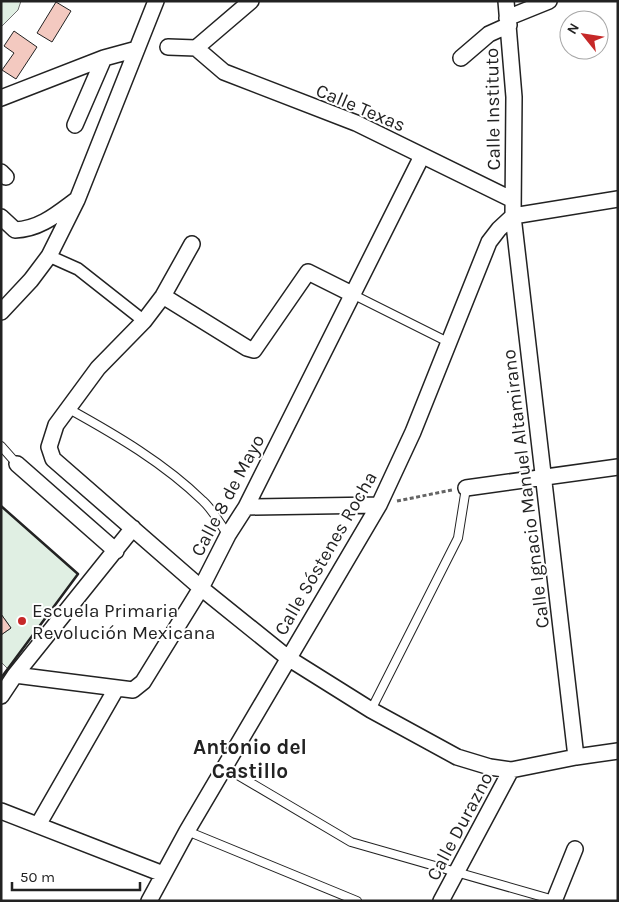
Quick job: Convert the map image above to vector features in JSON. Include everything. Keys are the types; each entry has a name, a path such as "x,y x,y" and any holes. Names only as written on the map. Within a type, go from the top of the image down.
{"street":[{"path":"1,312 31,280 49,256 77,200 156,1"},
{"path":"168,47 196,48 251,1"},
{"name":"Calle Instituto","path":"506,1 514,97 513,216"},
{"path":"461,58 489,34 549,1"},
{"name":"Calle Texas","path":"196,48 224,72 356,123 513,200"},
{"path":"1,98 104,58 137,49"},
{"path":"75,125 104,58"},
{"name":"Calle 8 de Mayo","path":"14,675 132,690 143,682 201,588 228,535 246,507 422,156"},
{"path":"1,217 15,230 28,230 40,225 77,200"},
{"path":"513,216 618,200"},
{"name":"Calle Sóstenes Rocha","path":"149,901 224,767 379,504 413,432 489,242 499,228 513,216"},
{"name":"Calle Ignacio Manuel Altamirano","path":"513,216 576,757"},
{"path":"192,244 162,296 144,321 98,368 56,425 49,447 53,459 201,588 288,658 371,710 457,757 490,767 511,770 618,751"},
{"path":"49,256 78,269 144,321"},
{"path":"162,296 247,348 254,350 308,272 352,294"},
{"path":"17,464 116,551"},
{"path":"466,488 618,467"},
{"path":"246,507 379,504"},
{"path":"1,696 14,675 133,528"},
{"path":"38,825 116,689"},
{"name":"Calle Durazno","path":"441,901 511,770"},
{"path":"1,811 163,874"},
{"path":"554,900 575,848"}],"lane":[{"path":"352,294 448,342"},
{"path":"69,409 126,440 165,469 204,502 228,535"},
{"path":"1,446 17,464"},
{"path":"371,710 458,538 466,488"},
{"path":"224,767 351,842 456,874 554,900"},
{"path":"187,831 357,901"}],"path":[{"path":"379,504 466,488"}],"green space":[{"path":"1,1 21,1 18,10 1,27"},
{"name":"Escuela Primaria Revolución Mexicana","path":"1,506 78,574 8,669 1,662 1,635 11,628 1,614"}],"building":[{"path":"56,2 71,11 52,42 37,33"},
{"path":"14,31 37,47 16,79 2,70 14,53 4,46"},
{"path":"1,614 11,628 1,635"}],"wall":[{"path":"1,506 78,574 1,678"}],"place":[{"name":"Escuela Primaria Revolución Mexicana","path":"22,621"}],"district":[{"name":"Antonio del Castillo","path":"250,759"}]}
